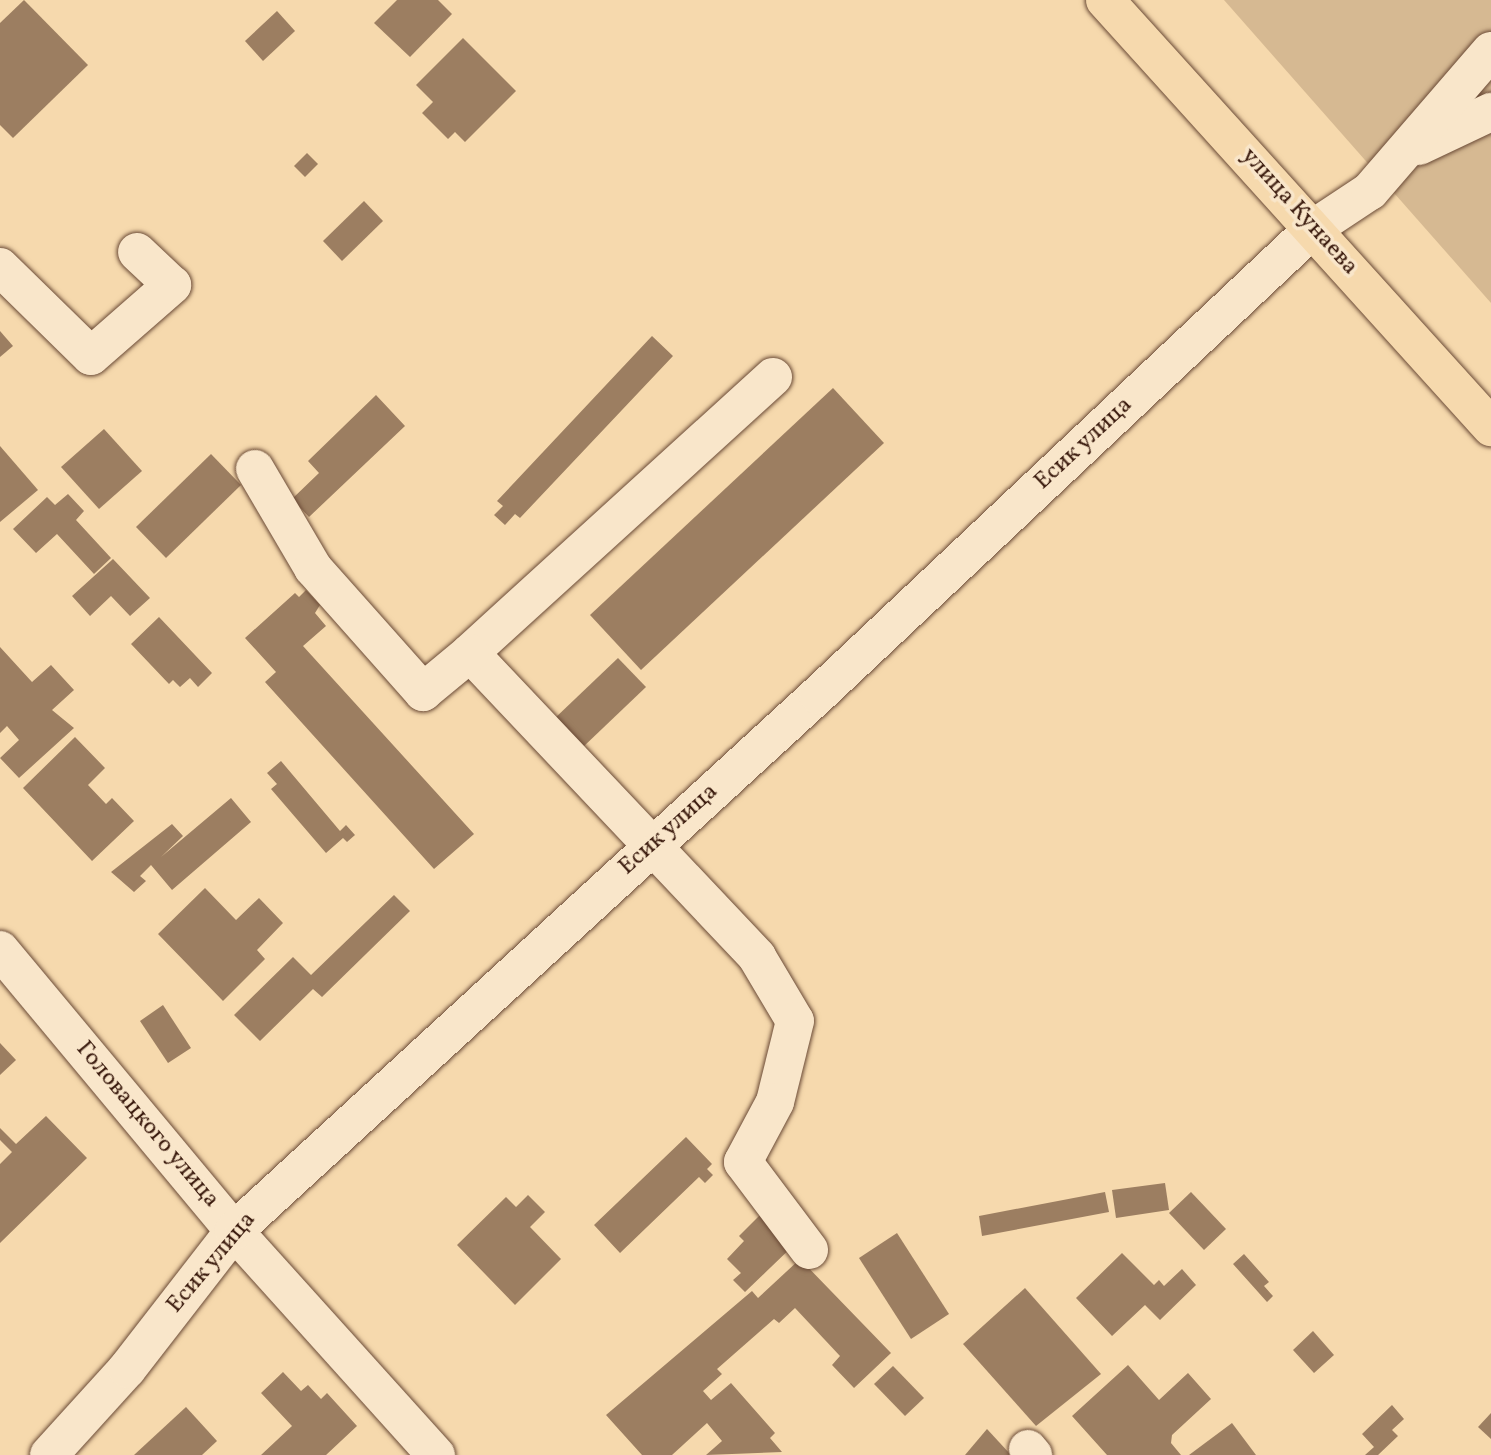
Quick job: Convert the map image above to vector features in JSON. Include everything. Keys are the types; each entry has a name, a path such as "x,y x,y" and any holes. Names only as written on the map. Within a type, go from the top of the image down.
{"main road":[{"name":"улица Кунаева","path":"1105,0 1314,228 1491,427"}],"street":[{"name":"Есик улица","path":"49,1455 127,1369 234,1231 818,695 1314,228 1370,191 1491,51"},
{"path":"1407,151 1491,113"},
{"path":"0,268 91,356 172,285 136,252"},
{"path":"255,469 313,568 423,692 470,653 773,377"},
{"path":"470,653 638,828 650,847 757,957 795,1021 775,1102 743,1162 809,1250"},
{"name":"Головацкого улица","path":"0,950 234,1231 436,1455"}],"shaded area":[{"path":"1224,0 1491,0 1491,303"}],"building":[{"path":"24,0 88,65 13,138 0,125 0,23"},
{"path":"397,0 438,0 452,14 410,57 374,23"},
{"path":"277,11 295,31 263,61 245,41"},
{"path":"463,38 516,91 465,142 455,132 448,139 422,113 433,102 416,85"},
{"path":"307,153 318,164 305,177 294,166"},
{"path":"364,201 383,221 342,261 323,241"},
{"path":"0,331 13,346 0,357"},
{"path":"652,336 673,356 520,518 515,514 505,525 494,515 503,506 497,501"},
{"path":"833,388 884,443 641,670 590,615"},
{"path":"376,395 405,426 309,517 292,499 319,473 308,461"},
{"path":"104,429 142,471 99,509 61,467"},
{"path":"0,446 38,490 0,522"},
{"path":"211,454 241,485 166,558 136,527"},
{"path":"68,494 84,511 76,520 111,558 94,574 57,534 36,553 13,529 47,497 55,505"},
{"path":"113,559 150,598 130,616 111,596 90,616 72,596"},
{"path":"306,590 320,605 315,613 326,626 303,646 474,834 434,869 265,682 276,672 245,638 295,593 299,597"},
{"path":"159,617 212,673 198,687 190,678 180,687 173,680 169,684 131,644"},
{"path":"0,647 32,682 51,665 74,690 52,710 74,728 19,778 0,758 19,740 7,726 0,733"},
{"path":"618,658 646,687 582,748 554,719"},
{"path":"75,737 105,768 88,785 106,804 112,798 134,821 92,861 23,788"},
{"path":"281,761 340,831 346,825 355,835 347,842 343,838 326,853 271,789 277,784 267,773"},
{"path":"231,798 251,822 172,890 151,865 140,876 146,881 134,892 111,872 172,824 183,836 161,857"},
{"path":"205,888 236,920 259,898 283,923 257,950 265,959 223,1001 158,934"},
{"path":"394,895 410,911 322,997 313,989 260,1041 234,1015 293,957 311,975"},
{"path":"163,1005 191,1048 168,1063 140,1021"},
{"path":"0,1043 16,1060 0,1075"},
{"path":"46,1116 87,1158 0,1243 0,1164 12,1152 0,1140 0,1128 16,1144"},
{"path":"686,1137 712,1164 707,1169 713,1175 705,1183 699,1177 620,1253 594,1225"},
{"path":"1165,1183 1169,1210 1116,1218 1112,1190"},
{"path":"1105,1192 1109,1212 982,1236 979,1216"},
{"path":"1191,1192 1226,1229 1204,1250 1169,1213"},
{"path":"528,1195 545,1212 530,1227 561,1259 515,1305 457,1245 506,1197 516,1207"},
{"path":"765,1210 796,1243 745,1292 733,1280 741,1273 727,1259 744,1241 739,1236"},
{"path":"897,1233 949,1314 911,1339 859,1258"},
{"path":"1122,1253 1154,1285 1159,1280 1164,1286 1182,1269 1196,1285 1160,1320 1145,1305 1112,1336 1076,1298"},
{"path":"1244,1254 1269,1282 1264,1286 1273,1296 1267,1302 1233,1264"},
{"path":"800,1259 891,1353 854,1388 832,1365 840,1356 795,1308 779,1323 774,1319 717,1369 722,1374 703,1391 711,1400 731,1383 775,1433 770,1438 782,1452 706,1455 722,1441 707,1423 672,1455 642,1455 606,1415 752,1291 758,1298"},
{"path":"1025,1288 1101,1374 1036,1426 963,1344"},
{"path":"1313,1331 1334,1355 1314,1373 1293,1350"},
{"path":"1128,1365 1159,1400 1188,1373 1211,1399 1172,1435 1171,1443 1181,1455 1107,1455 1072,1416"},
{"path":"893,1366 924,1398 905,1416 874,1384"},
{"path":"283,1372 301,1391 308,1385 321,1399 327,1393 357,1426 326,1455 261,1455 292,1426 261,1393"},
{"path":"1392,1405 1404,1419 1392,1430 1398,1436 1378,1455 1365,1455 1374,1447 1362,1434"},
{"path":"186,1407 217,1441 202,1455 134,1455"},
{"path":"1491,1413 1491,1439 1478,1427"},
{"path":"1232,1423 1256,1455 1189,1455"},
{"path":"987,1429 1011,1455 965,1455"}]}
